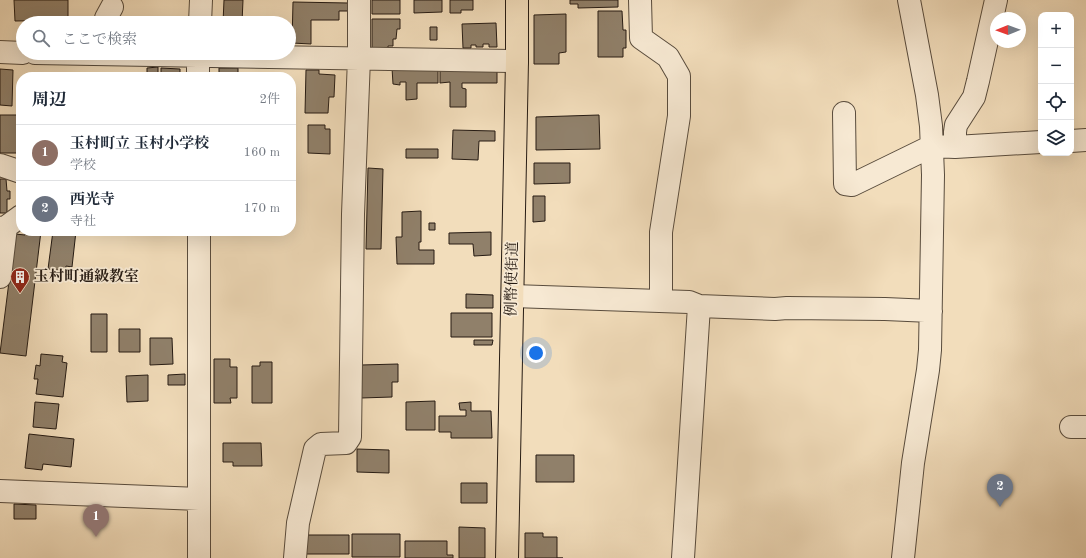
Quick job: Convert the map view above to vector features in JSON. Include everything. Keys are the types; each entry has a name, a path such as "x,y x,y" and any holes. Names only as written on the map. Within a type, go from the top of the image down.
{"main road":[{"name":"例幣使街道","path":"507,558 513,296 517,0"}],"street":[{"path":"200,16 201,0"},
{"path":"295,558 298,523 315,449 321,444 346,443 350,437 353,214 359,58 359,0"},
{"path":"640,0 640,38 668,57 679,76 679,116 661,232 661,301"},
{"path":"903,558 913,463 930,350 933,175 928,95 909,0"},
{"path":"955,146 956,125 974,97 996,0"},
{"path":"0,52 16,53"},
{"path":"296,56 517,61"},
{"path":"198,60 198,72"},
{"path":"844,113 845,184 852,185 932,146 1038,142"},
{"path":"1074,141 1086,140"},
{"path":"0,165 16,170"},
{"path":"0,277 9,224"},
{"path":"199,236 199,558"},
{"path":"513,296 689,302 699,306 775,309 877,308 931,311"},
{"path":"684,558 699,306"},
{"path":"0,491 199,499"}],"building":[{"path":"14,0 68,0 68,16 16,16 15,21"},
{"path":"224,0 243,0 242,16 223,16"},
{"path":"372,0 400,0 400,14 372,14"},
{"path":"414,0 442,0 442,12 414,13"},
{"path":"450,0 473,0 473,10 461,10 461,13 450,13"},
{"path":"570,0 618,0 618,7 578,8 578,4 570,4"},
{"path":"293,2 348,3 348,11 339,11 339,20 311,20 311,44 296,43 296,16 293,16"},
{"path":"598,11 622,11 623,30 626,30 626,48 623,48 623,57 598,57"},
{"path":"566,14 566,52 559,53 559,64 534,64 534,15"},
{"path":"372,19 400,19 400,29 397,29 396,39 393,39 393,46 388,46 388,48 372,48"},
{"path":"496,23 497,47 489,47 489,44 483,44 483,47 471,45 471,48 463,48 462,24"},
{"path":"430,27 437,27 437,40 430,40"},
{"path":"158,67 158,72 147,72 147,68"},
{"path":"161,68 180,69 180,72 161,72"},
{"path":"219,68 238,68 238,72 219,72"},
{"path":"392,68 438,68 438,83 417,83 417,99 406,100 406,82 400,82 400,85 393,84"},
{"path":"0,69 13,70 12,106 0,105"},
{"path":"306,70 319,70 319,74 335,75 334,97 329,97 328,113 305,113"},
{"path":"440,70 497,71 497,83 462,83 462,88 466,89 466,107 450,107 450,82 440,83"},
{"path":"0,115 16,115 16,153 0,153"},
{"path":"599,115 600,149 536,150 536,117"},
{"path":"308,125 325,125 325,129 330,129 330,154 308,153"},
{"path":"453,130 495,131 495,141 479,141 478,160 452,159"},
{"path":"406,149 438,149 438,158 406,158"},
{"path":"534,163 570,163 570,183 534,184"},
{"path":"368,168 383,169 381,249 366,249"},
{"path":"0,179 6,179 7,191 10,191 10,199 7,199 7,213 0,213"},
{"path":"533,196 545,196 545,221 533,222"},
{"path":"421,211 421,242 419,242 419,250 434,250 434,264 397,264 396,237 402,237 402,212"},
{"path":"429,223 435,223 435,230 429,230"},
{"path":"491,232 491,255 474,256 473,244 449,244 449,233"},
{"name":"玉村町通級教室","path":"15,234 16,236 40,236 26,356 0,353"},
{"path":"52,236 75,236 72,267 66,266 65,271 48,269"},
{"path":"466,294 493,295 493,308 466,308"},
{"path":"451,313 492,313 492,337 451,337"},
{"path":"91,314 107,314 107,352 91,352"},
{"path":"119,329 140,329 140,352 119,352"},
{"path":"150,338 172,338 173,364 150,365"},
{"path":"474,340 493,340 492,345 474,345"},
{"path":"41,354 63,356 62,362 67,363 63,397 36,394 38,379 34,379 36,365 40,366"},
{"path":"214,359 230,359 230,367 237,367 237,398 230,398 231,403 214,403"},
{"path":"260,362 272,362 272,403 252,403 252,366 260,366"},
{"path":"398,364 398,382 392,382 392,397 361,398 361,365"},
{"path":"185,374 185,385 168,385 168,375"},
{"path":"148,375 148,401 127,402 126,376"},
{"path":"435,401 435,430 406,430 406,402"},
{"path":"35,402 59,404 56,429 33,427"},
{"path":"471,402 471,411 491,411 492,438 451,438 451,432 439,432 439,416 466,416 466,410 460,410 459,403"},
{"path":"29,434 74,439 71,467 43,464 42,470 25,468"},
{"path":"223,443 261,443 262,466 233,466 233,462 223,462"},
{"path":"357,449 389,450 389,473 357,472"},
{"path":"536,455 574,455 574,482 536,482"},
{"path":"461,483 487,483 487,503 461,503"},
{"path":"14,504 36,505 36,519 14,519"},
{"path":"459,527 485,528 485,558 459,558"},
{"path":"525,533 543,533 543,537 557,537 557,558 525,558"},
{"path":"352,534 400,534 400,557 352,557"},
{"path":"304,535 349,535 349,554 304,554"},
{"path":"405,541 447,541 447,555 453,555 453,558 405,558"}],"place":[{"name":"玉村町通級教室","path":"20,294"},
{"name":"西光寺","path":"1000,507"},
{"name":"玉村町立 玉村小学校","path":"96,537"}]}
